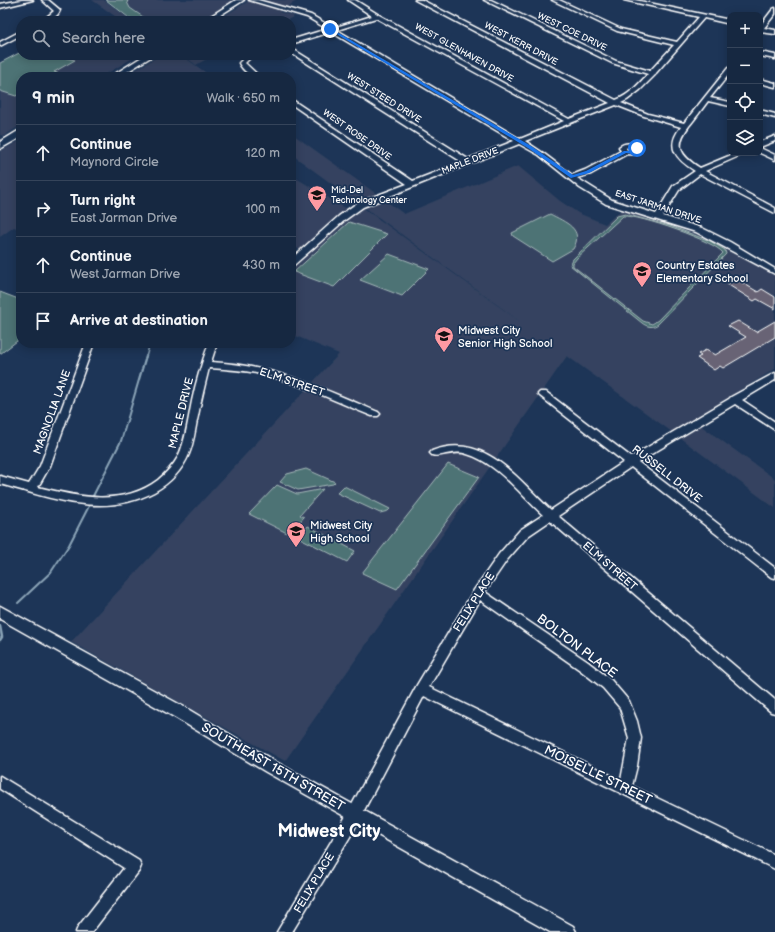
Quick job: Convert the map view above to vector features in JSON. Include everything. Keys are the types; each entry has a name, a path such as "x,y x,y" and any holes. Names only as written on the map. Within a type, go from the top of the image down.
{"main road":[{"path":"214,16 241,0"},
{"path":"122,72 142,60"},
{"path":"2,142 16,135"},
{"name":"SOUTHEAST 15TH STREET","path":"0,612 181,713 271,767 567,932"}],"street":[{"path":"0,6 30,0"},
{"path":"45,0 57,10 57,12 52,16"},
{"name":"EAST JARMAN DRIVE","path":"252,0 300,12 520,142 583,186 609,202 690,227 713,236 775,272"},
{"name":"WEST GLENHAVEN DRIVE","path":"351,0 377,16 570,122"},
{"name":"WEST KERR DRIVE","path":"418,0 616,103 646,115 686,126"},
{"name":"WEST COE DRIVE","path":"487,0 614,62 653,74"},
{"path":"555,0 619,30 678,44"},
{"path":"627,0 727,21"},
{"path":"650,5 654,0"},
{"path":"763,25 775,10"},
{"path":"296,40 377,16"},
{"name":"MAPLE DRIVE","path":"296,259 348,213 360,205 570,122 616,103 633,94 653,74 702,16"},
{"path":"763,30 775,32"},
{"path":"0,44 16,36"},
{"name":"WEST STEED DRIVE","path":"296,53 467,162"},
{"path":"763,55 775,57"},
{"path":"245,60 242,63 244,67 250,72"},
{"path":"727,74 706,99 677,139 676,144 678,152 701,171 775,211"},
{"path":"763,82 775,85"},
{"path":"706,99 727,103"},
{"name":"WEST ROSE DRIVE","path":"296,104 412,184"},
{"path":"763,113 775,116"},
{"path":"763,144 775,138"},
{"path":"572,177 588,172 626,152"},
{"path":"763,152 775,158"},
{"path":"658,218 676,188 688,178 735,156"},
{"name":"MAGNOLIA LANE","path":"32,488 45,466 88,348"},
{"name":"MAPLE DRIVE","path":"0,480 78,500 112,502 129,499 148,492 174,471 183,457 189,440 194,408 205,365 211,348"},
{"name":"ELM STREET","path":"205,365 230,366 272,374 315,389 375,414"},
{"name":"FELIX PLACE","path":"284,932 355,814 421,689 478,593 512,545 524,533 631,462 775,376"},
{"name":"RUSSELL DRIVE","path":"543,394 775,574"},
{"path":"734,400 775,428"},
{"name":"ELM STREET","path":"435,453 450,448 462,448 485,458 775,708"},
{"name":"BOLTON PLACE","path":"478,593 584,666 607,684 625,705 635,738 631,766 625,788"},
{"name":"MOISELLE STREET","path":"421,689 775,862"},
{"path":"0,782 134,866 83,932"}],"shaded area":[{"path":"92,0 104,0 125,16 115,16"},
{"path":"235,0 208,16 143,16 131,8 127,1"},
{"path":"250,0 298,0 279,12 295,16 224,16"},
{"path":"71,60 130,60 109,72 53,72 74,61"},
{"path":"152,60 188,60 205,72 132,72"},
{"path":"190,60 205,60 196,65"},
{"path":"0,91 16,96 16,128 4,136 0,135"},
{"path":"296,137 378,195 358,203 296,158"},
{"path":"16,143 16,228 14,227 0,237 0,151"},
{"name":"Midwest City High School","path":"518,166 560,201 578,213 605,224 621,210 710,239 775,276 775,369 672,432 567,356 285,761 71,642 339,354 296,336 296,262 354,212 362,207 522,323 363,206 382,198 404,214"},
{"name":"Mid-Del Technology Center","path":"296,178 347,209 301,250 296,248"},
{"path":"700,425 775,479 775,508 680,438"}],"green space":[{"path":"106,0 129,0 127,2 130,8 142,16 127,16"},
{"path":"16,55 16,60 75,60 54,72 16,72 16,96 0,91 0,63"},
{"path":"550,214 572,227 577,236 573,249 552,261 513,236 512,233"},
{"path":"625,214 670,226 710,241 725,250 726,254 658,324 654,326 648,326 642,323 570,265 573,259 617,216","holes":["623,216 660,224 692,236 717,248 723,253 658,320 652,324 643,321 573,266 573,263 577,258"]},
{"path":"349,222 387,234 334,287 296,273 296,270"},
{"path":"389,254 429,269 402,296 360,280"},
{"path":"0,292 16,298 16,342 0,354"},
{"path":"448,464 479,477 397,589 362,573"},
{"path":"306,469 335,482 333,484 298,490 280,482 287,474"},
{"path":"277,485 297,494 323,489 300,515 304,517 289,534 249,514"},
{"path":"344,486 390,509 380,513 337,493"},
{"path":"308,526 355,551 347,562 298,537"}],"building":[{"name":"Country Estates Elementary School","path":"736,279 758,292 762,289 775,297 775,309 757,299 754,301 727,284"},
{"path":"738,321 756,332 775,321 775,337 723,368 720,366 714,370 697,358 701,356 698,354 706,350 715,355 746,337 728,326"}],"waterway":[{"path":"146,357 149,348"},
{"path":"93,496 121,441 146,356"},
{"path":"18,603 51,572 69,545 89,506"},
{"path":"0,626 2,637 0,640"}],"place":[{"name":"Mid-Del Technology Center","path":"317,212"},
{"name":"Country Estates Elementary School","path":"642,288"},
{"name":"Midwest City Senior High School","path":"444,353"},
{"name":"Midwest City High School","path":"296,548"}],"district":[{"name":"Midwest City","path":"329,831"}],"route":[{"path":"330,29 530,147 572,177 588,172 626,152 636,152 638,150 637,148"}]}
